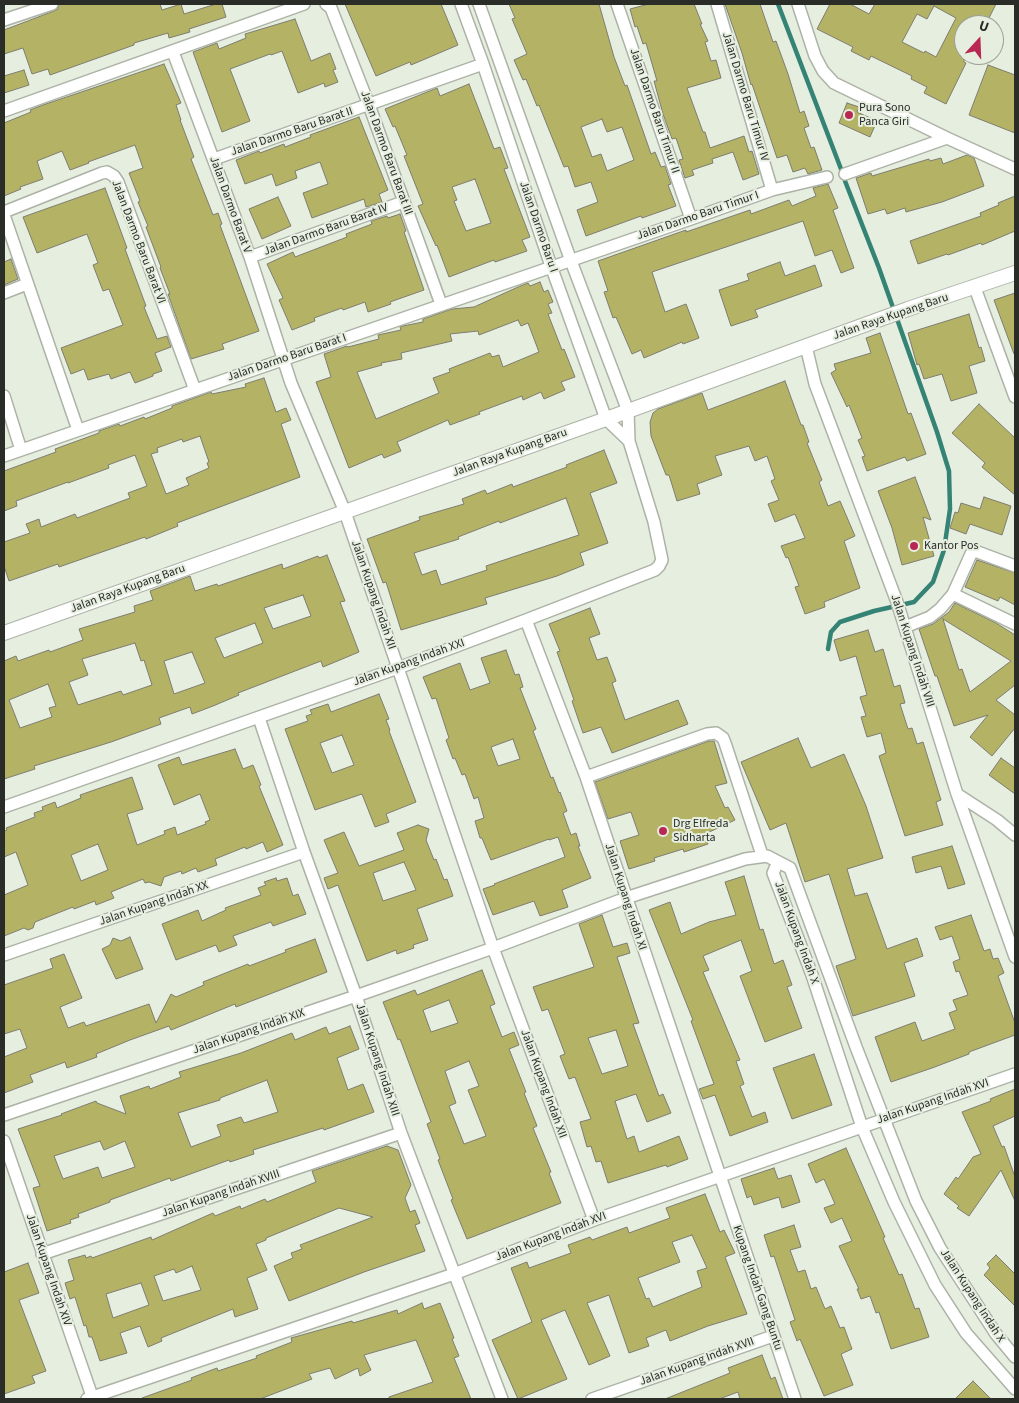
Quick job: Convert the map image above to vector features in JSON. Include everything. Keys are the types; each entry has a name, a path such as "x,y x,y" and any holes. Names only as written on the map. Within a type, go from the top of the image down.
{"street":[{"path":"4,20 28,8 52,4"},
{"path":"4,111 304,4"},
{"name":"Jalan Darmo Baru Barat III","path":"326,4 331,8 369,104 441,304"},
{"name":"Jalan Darmo Baru I","path":"461,4 606,419 629,441"},
{"name":"Jalan Darmo Baru I","path":"479,4 571,261 628,411"},
{"name":"Jalan Darmo Baru Timur II","path":"617,4 692,219"},
{"name":"Jalan Darmo Baru Timur IV","path":"717,4 772,190"},
{"path":"798,4 815,56 823,71 834,83 1015,169"},
{"name":"Jalan Darmo Barat V","path":"173,52 250,257 284,359"},
{"name":"Jalan Darmo Baru Barat II","path":"214,159 483,64"},
{"path":"845,174 947,138"},
{"name":"Jalan Darmo Baru Barat VI","path":"4,213 102,173 107,172 114,176 118,182 194,390"},
{"name":"Jalan Darmo Baru Timur I","path":"571,261 772,190 827,177"},
{"name":"Jalan Darmo Baru Barat IV","path":"250,257 403,202"},
{"path":"4,213 78,430"},
{"name":"Jalan Darmo Baru Barat I","path":"4,456 551,266 571,261"},
{"name":"Jalan Raya Kupang Baru","path":"4,633 606,419 908,309 1015,273"},
{"path":"4,293 28,284"},
{"path":"975,288 1014,394"},
{"name":"Jalan Kupang Indah VIII","path":"806,346 816,384 905,627 957,794 1015,957"},
{"name":"Jalan Kupang Indah XII","path":"284,359 291,383 345,512 493,948 594,1220"},
{"path":"4,396 21,450"},
{"name":"Jalan Kupang Indah XXI","path":"4,807 398,668 655,570 662,560 654,522 629,441 628,411"},
{"path":"905,627 930,616 940,609 953,594 971,554 975,551 1015,566"},
{"path":"953,594 1015,624"},
{"name":"Jalan Kupang Indah XI","path":"526,620 586,777 719,1176"},
{"name":"Jalan Kupang Indah XIII","path":"259,718 304,852 356,996 401,1133 502,1399"},
{"path":"586,777 707,734 716,733 724,738 762,855"},
{"path":"957,794 1015,834"},
{"name":"Jalan Kupang Indah XX","path":"4,955 304,852"},
{"path":"493,948 626,898 745,859 762,855 774,858 778,862"},
{"name":"Jalan Kupang Indah X","path":"1015,1357 996,1334 940,1248 916,1201 853,1039 790,868 778,862 774,873 812,975 862,1127 894,1202 935,1284 966,1333 1015,1389"},
{"name":"Jalan Kupang Indah XIX","path":"4,1115 493,948"},
{"path":"812,975 828,968"},
{"path":"834,1044 853,1039"},
{"name":"Jalan Kupang Indah XVI","path":"91,1399 454,1274 594,1220 1015,1074"},
{"name":"Jalan Kupang Indah XVIII","path":"42,1254 401,1133"},
{"name":"Jalan Kupang Indah XIV","path":"4,1142 91,1399"},
{"name":"Kupang Indah Gang Buntu","path":"719,1176 795,1399"},
{"path":"977,1346 996,1334"},
{"name":"Jalan Kupang Indah XVII","path":"592,1399 773,1336"}],"building":[{"path":"59,4 160,4 162,10 181,4 184,14 216,4 222,4 226,17 189,29 190,32 169,38 168,33 134,43 134,45 50,75 48,69 32,74 23,48 4,54 4,30 54,11 58,9"},
{"path":"345,4 441,4 458,45 411,65 410,62 376,76"},
{"path":"509,4 599,4 614,57 625,86 627,85 651,154 655,152 661,167 665,166 671,184 668,185 676,206 642,218 641,216 586,236 577,210 598,202 591,182 575,187 568,166 564,167 539,105 537,106 526,79 523,80 514,60 527,54 512,19 515,18","holes":["602,119 607,132 622,127 634,160 607,171 601,154 592,157 581,127"]},
{"path":"649,4 694,4 708,41 705,42 711,61 716,60 721,78 687,88 703,132 705,132 710,148 744,136 749,152 752,151 759,174 743,180 733,152 712,159 713,163 692,170 694,175 685,178 679,160 683,159 676,138 672,139 663,114 654,81 657,81 646,43 643,44 637,26 635,27 630,9"},
{"path":"725,4 760,4 773,42 776,41 800,113 804,111 809,126 804,128 811,148 814,147 822,170 808,174 805,168 793,172 787,155 777,158"},
{"path":"830,4 850,4 869,14 875,4 996,4 990,15 954,15 954,17 934,6 927,19 917,14 902,42 936,57 954,22 954,65 965,65 946,104 924,93 927,87 911,79 912,76 871,56 869,60 851,51 853,47 817,29"},
{"path":"295,19 311,61 330,53 336,69 333,70 338,82 325,87 324,83 298,93 282,51 230,69 250,121 222,132 193,52 217,43 219,49 246,38 245,34"},
{"path":"164,64 181,103 176,105 194,157 191,159 213,215 218,213 222,224 220,225 259,331 222,344 224,349 191,359 146,227 148,226 138,202 140,201 129,173 143,168 135,145 70,170 62,151 37,161 43,179 20,187 21,189 4,196 4,123 43,105"},
{"path":"988,65 1015,75 1015,133 969,115"},
{"path":"24,70 29,85 4,93 4,76"},
{"path":"469,84 494,149 500,147 508,168 504,169 530,237 522,240 527,251 495,262 494,260 449,277 437,245 418,206 423,204 404,156 407,155 395,126 393,127 385,109 437,88 440,96","holes":["475,179 491,223 466,231 454,201 457,200 452,187"]},
{"path":"847,103 859,107 857,112 877,121 870,137 839,123"},
{"path":"359,117 388,190 379,194 382,202 366,207 364,199 312,218 303,193 328,184 320,162 295,171 297,178 276,186 272,174 245,184 236,160 284,144 285,147 311,137 310,135"},
{"path":"967,155 974,158 984,186 942,202 906,212 905,208 887,214 885,209 868,214 856,178 871,173 872,176 929,159 930,161 941,158 943,164"},
{"path":"828,184 838,208 833,210 854,268 841,273 832,250 815,256 803,221 652,272 665,312 686,304 699,338 683,344 682,342 644,358 641,350 632,354 616,317 613,318 604,292 608,291 598,261 750,210 751,214 789,200 792,206 816,196 813,188"},
{"path":"105,188 127,248 125,249 146,306 144,307 157,339 167,336 171,347 155,353 162,371 135,383 130,372 111,379 109,374 88,380 84,369 71,374 61,348 123,325 109,289 103,291 93,265 98,263 87,234 37,253 23,217"},
{"path":"1015,196 1015,231 982,245 981,243 918,264 910,241 981,216 980,213"},
{"path":"278,197 291,226 262,239 249,209"},
{"path":"400,214 406,231 404,232 424,290 368,312 365,302 343,310 342,308 314,318 315,321 292,330 279,300 283,298 267,264 293,252 295,257 347,237 346,234 372,224 371,221"},
{"path":"11,259 18,279 4,285 4,262"},
{"path":"780,262 785,276 815,265 822,286 755,310 758,317 731,326 719,290 749,280 747,274"},
{"path":"540,282 544,292 548,290 553,302 548,304 552,313 548,314 575,377 561,382 565,390 544,399 541,392 523,400 522,396 450,425 448,420 397,442 401,451 384,458 382,454 349,468 316,382 331,377 324,354 347,346 379,339 378,335 401,330 400,327 423,322 423,319 452,309 474,307 528,283 530,286","holes":["518,320 521,326 528,323 539,352 503,367 499,355 492,357 490,353 449,369 450,372 433,378 439,393 376,419 357,372 382,365 381,363 402,359 401,353 452,341 450,334 478,331 479,335"]},
{"path":"1015,293 1015,354 1014,354 994,300"},
{"path":"969,314 985,361 969,366 977,393 951,401 942,374 924,379 919,364 917,365 908,333"},
{"path":"880,333 908,414 911,413 926,454 907,461 905,457 867,471 862,457 865,456 858,440 862,438 849,405 847,407 831,373 836,370 834,364 871,353 866,338"},
{"path":"264,378 276,412 286,408 291,420 281,424 300,477 177,523 178,526 146,539 145,537 59,567 58,564 9,581 4,566 4,542 30,533 26,524 39,519 41,527 75,514 77,518 130,498 128,493 147,486 135,455 108,465 109,468 16,501 17,506 4,511 4,471 56,452 55,449 99,433 99,431 144,417 145,419 172,408 172,406 211,392 212,394 246,387 245,384","holes":["200,436 209,462 207,463 209,468 186,478 189,485 166,494 151,454 158,452 157,448 182,439 183,442"]},
{"path":"785,381 809,442 807,443 822,480 819,482 828,506 840,501 855,536 844,541 860,588 824,602 825,607 805,614 795,587 799,586 788,557 786,558 781,546 805,538 795,514 775,522 768,504 779,500 771,481 775,479 767,456 755,461 749,446 715,456 722,475 697,484 700,494 677,501 669,475 666,475 651,436 650,422 653,413 658,409 702,393 708,410"},
{"path":"979,404 1015,438 1015,495 982,467 985,463 952,433"},
{"path":"604,450 617,483 590,493 608,543 580,553 584,565 557,576 485,598 487,604 401,630 386,582 383,583 367,539 420,520 419,517 464,504 462,499 485,490 487,494 512,484 513,487 567,467 566,465","holes":["566,498 579,535 486,566 487,570 441,585 436,570 422,575 414,553 459,539 458,537 499,521 500,523"]},
{"path":"915,477 931,520 923,517 934,556 902,565 892,528 878,491"},
{"path":"984,497 1011,506 1002,535 970,524 966,534 950,528 955,512 958,513 961,503 980,509"},
{"path":"327,555 345,601 340,602 359,652 323,667 321,661 238,693 239,695 192,714 190,707 159,718 161,724 34,766 35,769 4,779 4,661 16,656 18,661 83,640 79,629 135,612 134,606 153,600 150,591 190,576 195,591 217,584 218,586 282,564 283,569 318,556 319,558","holes":["303,595 311,616 273,629 264,608","255,623 263,643 224,658 215,638","135,643 141,661 144,660 152,685 123,695 121,691 78,705 69,682 88,675 82,659","192,652 205,683 174,694 164,661","48,684 56,706 49,708 52,717 20,728 9,700"]},
{"path":"977,560 1015,573 1015,605 1000,597 998,601 965,587"},
{"path":"955,603 996,623 1015,635 1015,685 996,700 1015,715 1015,728 992,756 970,737 988,715 954,726 919,629 933,624 949,612","holes":["943,619 1011,661 970,692 962,669 959,670"]},
{"path":"590,608 600,634 589,638 597,660 607,657 616,681 612,683 625,720 678,700 688,724 612,753 601,727 583,733 572,701 574,700 557,652 560,651 549,624"},
{"path":"868,630 875,652 883,649 894,687 900,685 905,703 900,704 908,729 912,728 917,744 923,742 941,800 936,802 943,825 905,836 879,756 886,753 881,733 867,737 861,717 866,716 860,697 867,695 856,656 840,661 834,640"},
{"path":"506,650 515,675 519,674 523,687 520,688 536,729 533,731 551,778 553,777 567,811 563,813 571,835 576,833 580,846 578,846 591,878 562,890 568,907 540,916 534,901 493,915 483,889 565,857 558,837 491,860 482,838 480,838 475,821 484,818 478,797 474,799 465,774 462,775 455,758 453,759 446,740 449,738 436,698 432,699 423,677 460,663 470,690 490,683 481,658","holes":["513,739 520,759 498,766 491,747"]},
{"path":"379,694 389,719 386,720 389,731 416,802 386,814 389,822 375,827 362,794 315,810 285,729 308,721 306,716 312,714 310,710 328,704 331,712","holes":["342,735 354,765 332,773 320,743"]},
{"path":"798,738 811,768 844,754 866,806 883,858 847,869 855,896 867,893 887,949 917,938 923,956 904,963 915,996 853,1016 836,966 856,959 829,874 805,882 786,823 770,830 741,762"},
{"path":"709,741 714,741 727,783 715,786 725,808 728,807 735,820 705,834 708,844 684,852 683,849 654,858 655,861 629,869 620,841 639,835 631,812 608,819 595,782"},
{"path":"235,749 243,769 253,765 261,785 259,786 283,845 267,852 263,842 246,849 245,847 215,859 217,865 198,872 196,868 182,874 181,871 164,877 161,886 149,882 145,883 143,879 111,892 114,898 96,905 95,901 74,909 73,907 35,922 33,928 28,930 24,928 4,936 4,895 28,885 16,852 4,857 4,831 7,830 6,828 35,817 34,813 43,810 42,807 55,802 57,808 81,798 80,795 132,777 143,809 127,814 137,845 165,834 164,831 175,827 177,835 206,824 205,822 210,820 200,794 174,805 158,765 179,757 182,765","holes":["98,844 108,870 81,881 71,855"]},
{"path":"1001,758 1015,768 1015,794 989,775"},
{"path":"418,825 429,829 426,840 444,880 447,879 453,896 417,909 428,940 413,945 414,948 397,954 396,950 367,961 338,885 328,889 324,878 338,873 324,840 344,832 359,866 404,850 397,833","holes":["404,862 416,890 383,901 373,873"]},
{"path":"952,846 965,884 948,889 941,866 916,873 912,857"},
{"path":"744,876 760,930 763,929 774,964 783,960 792,985 787,987 802,1028 765,1042 740,976 752,971 741,940 703,956 709,970 703,972 740,1060 736,1061 744,1084 740,1086 752,1117 765,1112 768,1122 730,1136 715,1095 703,1099 699,1089 714,1084 691,1021 693,1020 649,910 670,902 681,934 709,922 736,915 725,882"},
{"path":"276,878 277,881 287,878 293,896 298,894 306,914 273,926 271,922 233,936 237,945 219,952 216,945 176,960 162,924 198,910 202,921 226,910 225,908 261,895 258,888 266,885 264,882"},
{"path":"602,915 613,947 627,943 630,953 617,957 639,1023 633,1024 659,1096 663,1094 671,1113 647,1122 636,1094 615,1101 627,1139 634,1136 639,1152 679,1136 688,1159 667,1167 666,1165 608,1183 601,1161 596,1162 591,1146 587,1147 580,1122 591,1119 575,1077 569,1079 560,1056 565,1054 548,1009 542,1011 533,987 594,967 579,924","holes":["616,1030 628,1066 602,1074 588,1038"]},
{"path":"971,915 984,951 990,949 993,959 998,958 1004,973 998,976 1015,1023 1015,1035 891,1082 875,1037 915,1022 922,1041 955,1029 949,1013 957,1010 953,1000 968,995 959,971 956,972 953,962 960,959 952,936 940,940 935,927"},
{"path":"130,937 143,969 116,979 102,949 110,945 113,938 121,941"},
{"path":"315,939 327,972 236,1007 235,1004 171,1030 169,1026 130,1040 96,1054 97,1057 67,1068 65,1062 30,1075 33,1082 4,1093 4,1057 27,1048 20,1029 4,1034 4,985 53,968 50,959 64,954 82,998 60,1007 68,1028 84,1022 86,1026 149,1004 156,1023 171,994 176,997 204,985 203,982 248,964 249,966 286,952 285,950"},
{"path":"482,970 495,1004 490,1006 502,1037 514,1032 519,1045 509,1049 537,1126 533,1128 561,1203 467,1239 451,1200 453,1199 438,1160 440,1159 427,1124 431,1122 400,1039 398,1040 383,1002 415,990 417,995","holes":["449,1000 458,1023 431,1032 423,1010","469,1061 479,1086 468,1090 486,1136 464,1144 449,1106 456,1103 445,1071"]},
{"path":"350,1026 359,1049 337,1058 348,1090 363,1084 374,1112 324,1130 323,1128 253,1150 254,1154 230,1162 229,1160 171,1181 170,1178 110,1200 110,1202 78,1214 79,1217 70,1220 71,1223 47,1231 33,1188 40,1186 18,1129 62,1115 96,1101 126,1114 120,1096 149,1086 150,1089 181,1077 179,1072 241,1053 292,1033 295,1040 326,1027 329,1034","holes":["267,1080 278,1112 244,1123 241,1117 217,1125 221,1136 191,1147 178,1113 220,1100 220,1098","100,1141 104,1150 125,1141 135,1167 102,1178 98,1167 63,1179 54,1156"]},
{"path":"814,1054 832,1105 792,1119 773,1068"},
{"path":"1015,1089 1015,1116 993,1126 1002,1147 1004,1146 1015,1177 1015,1201 1001,1170 969,1216 957,1208 959,1206 944,1194 956,1177 958,1179 973,1157 981,1154 962,1112"},
{"path":"387,1146 398,1150 411,1185 405,1198 410,1212 415,1210 420,1223 415,1225 425,1251 289,1301 274,1266 293,1258 291,1253 302,1249 300,1245 373,1217 339,1208 266,1238 266,1240 256,1244 267,1270 247,1278 258,1309 235,1317 233,1309 161,1338 162,1341 148,1347 140,1326 120,1333 127,1353 100,1361 92,1337 89,1337 86,1325 84,1326 75,1297 70,1299 65,1283 74,1280 68,1260 85,1255 86,1258 91,1256 92,1258 151,1237 152,1240 213,1213 215,1216 240,1206 241,1209 265,1199 267,1202 316,1182 312,1171","holes":["192,1266 201,1290 163,1301 154,1276 174,1269 176,1273","141,1283 149,1305 113,1318 106,1294"]},
{"path":"846,1148 885,1237 883,1238 899,1275 902,1274 915,1309 919,1308 929,1337 891,1349 879,1312 876,1313 870,1296 861,1299 857,1289 859,1289 839,1246 852,1241 842,1218 831,1223 824,1208 835,1204 824,1179 816,1183 808,1164"},
{"path":"774,1168 778,1179 791,1175 800,1202 782,1208 779,1197 754,1205 751,1196 747,1198 741,1179"},
{"path":"705,1194 720,1232 724,1230 735,1253 725,1257 747,1314 708,1326 670,1341 666,1330 646,1338 649,1346 629,1353 609,1295 587,1303 610,1356 589,1365 565,1310 541,1320 567,1379 518,1399 492,1340 532,1322 511,1268 527,1262 529,1268 571,1253 568,1245 590,1237 592,1240 627,1227 629,1233 670,1218 666,1208","holes":["692,1235 707,1268 697,1271 702,1287 653,1307 649,1298 646,1299 638,1278 680,1262 672,1242"]},
{"path":"794,1225 801,1247 790,1250 798,1272 805,1270 811,1289 816,1287 825,1309 831,1306 840,1328 844,1327 852,1349 841,1354 853,1385 824,1396 800,1339 797,1341 790,1322 795,1320 774,1256 771,1257 764,1235"},
{"path":"996,1255 1015,1274 1015,1306 984,1275 990,1268 987,1264"},
{"path":"28,1263 39,1293 19,1300 46,1371 32,1376 35,1383 4,1394 4,1272"},
{"path":"422,1303 424,1309 440,1303 459,1356 454,1358 471,1399 389,1399 389,1397 433,1382 416,1340 364,1355 371,1370 360,1376 358,1368 335,1379 330,1368 309,1374 312,1379 260,1399 142,1399 192,1380 191,1378 217,1368 218,1371 257,1358 256,1356 292,1342 291,1338 397,1310 398,1314"},
{"path":"762,1355 771,1379 775,1377 783,1399 740,1399 738,1392 719,1399 665,1399 730,1373 728,1368"},
{"path":"973,1381 991,1399 955,1399"}],"waterway":[{"path":"778,4 841,169"},
{"path":"828,649 831,632 840,622 874,611 914,602 933,582 944,550 950,509 949,471 937,432 879,268 845,181"}],"place":[{"name":"Pura Sono Panca Giri","path":"849,115"},
{"name":"Kantor Pos","path":"914,546"},
{"name":"Drg Elfreda Sidharta","path":"663,831"}]}
